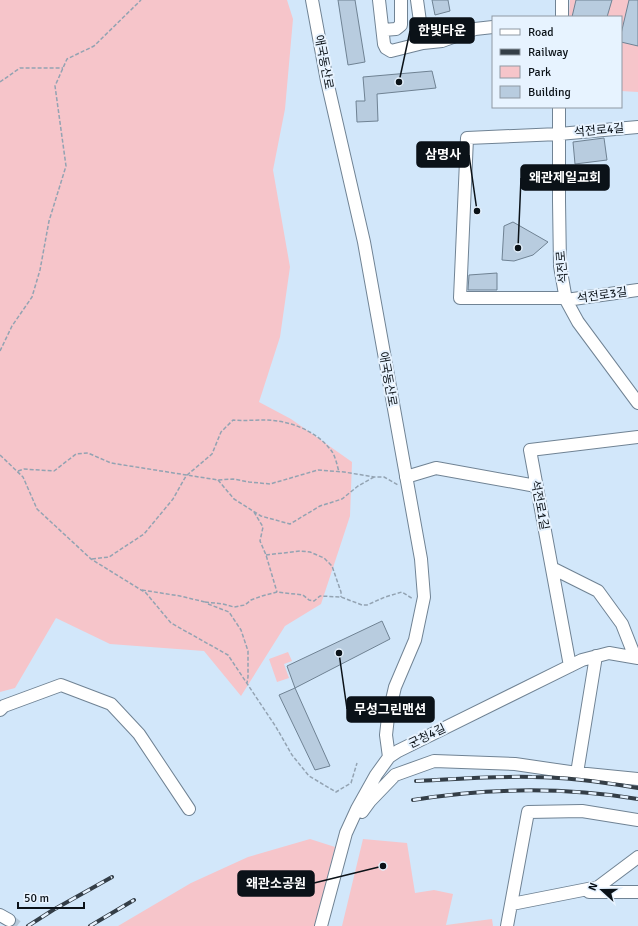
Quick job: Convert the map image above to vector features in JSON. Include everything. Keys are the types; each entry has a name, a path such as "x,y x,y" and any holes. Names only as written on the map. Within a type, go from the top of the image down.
{"street":[{"name":"애국동산로","path":"312,0 327,81 364,242 421,559 424,597 415,640 395,687 388,717 386,735 389,757"},
{"path":"379,0 386,48 391,51 442,40 475,29 492,27"},
{"path":"383,30 396,29 401,25 401,0"},
{"path":"417,0 423,44"},
{"path":"562,0 562,16"},
{"name":"석전로","path":"559,108 560,266 566,299 578,322 638,403"},
{"name":"석전로4길","path":"566,299 460,298 467,138 559,134 638,127"},
{"name":"석전로3길","path":"566,299 638,290"},
{"name":"석전로1길","path":"570,666 530,450 638,437"},
{"path":"407,480 436,468 536,486"},
{"name":"군청4길","path":"552,568 598,591 622,624 637,657"},
{"name":"군청4길","path":"321,926 346,834 357,809 376,775 389,757 398,751 582,660 609,653 637,657"},
{"path":"577,773 596,656"},
{"path":"0,710 4,706 61,685 111,704 138,734 189,809"},
{"path":"346,834 370,801 395,775 434,761 515,764 577,773 638,778"},
{"path":"508,926 528,812 582,812 638,820"},
{"path":"512,904 598,887 638,857"},
{"path":"571,892 638,892"}],"path":[{"path":"0,351 12,326 32,297 40,270 49,221 66,166 55,86 68,60 94,46 141,0"},
{"path":"0,82 20,68 63,68"},
{"path":"91,559 109,557 144,534 173,499 186,476 212,454 221,432 233,420 265,420 286,423 302,428 314,434 331,450 339,472"},
{"path":"17,472 24,469 54,471 76,454 88,453 111,463 218,480 233,479 270,484 318,470 384,477 398,485 407,480"},
{"path":"0,455 23,477 37,508 91,559 146,593 171,622 228,655 276,727 292,755 309,776 336,792 351,783 357,764"},
{"path":"218,480 234,499 261,516 290,524 320,506 342,499 358,486 374,477"},
{"path":"253,510 263,527 260,541 266,555 277,592"},
{"path":"266,555 300,551 310,552 324,558 332,566 340,586 341,597"},
{"path":"140,589 234,607 245,605 251,600 277,592 303,595 309,600 314,601 320,596 341,597 362,605 367,605 385,597 402,592 422,607"},
{"path":"205,602 229,612 241,630 248,651 247,683"}],"green space":[{"path":"0,0 287,0 293,19 285,109 273,170 290,267 280,337 259,402 291,419 352,462 350,516 321,604 285,626 241,696 204,651 110,644 56,618 15,688 0,692"},
{"path":"570,0 638,0 638,92 622,91 622,16 569,16"},
{"path":"288,652 292,661 284,664 289,678 277,682 269,659"},
{"path":"310,839 335,847 315,926 118,926 191,883 248,857"},
{"path":"363,839 407,843 415,893 434,890 453,894 446,925 492,919 493,926 342,926"}],"building":[{"path":"338,0 355,0 365,62 348,65"},
{"path":"432,0 448,0 450,11 435,15"},
{"path":"576,0 612,0 607,16 572,16"},
{"path":"629,0 638,0 638,46 622,42 622,30"},
{"path":"432,71 436,88 377,94 378,121 357,122 356,101 365,101 363,77"},
{"path":"604,138 607,160 575,164 573,142"},
{"path":"513,222 548,242 533,255 514,261 502,260 504,226"},
{"path":"497,273 497,290 468,290 469,275"},
{"path":"382,621 390,639 295,688 287,666"},
{"path":"295,688 330,766 315,770 279,695"}],"tunnel":[{"path":"9,920 17,926"}],"railway":[{"path":"416,781 488,777 545,777 585,780 638,788"},
{"path":"413,800 469,793 526,790 582,792 638,799"},
{"path":"28,926 53,910 112,877"},
{"path":"90,926 134,900"}],"place":[{"name":"한빛타운","path":"399,82"},
{"name":"삼명사","path":"477,211"},
{"name":"왜관제일교회","path":"518,248"},
{"name":"무성그린맨션","path":"339,653"},
{"name":"왜관소공원","path":"383,866"}]}
